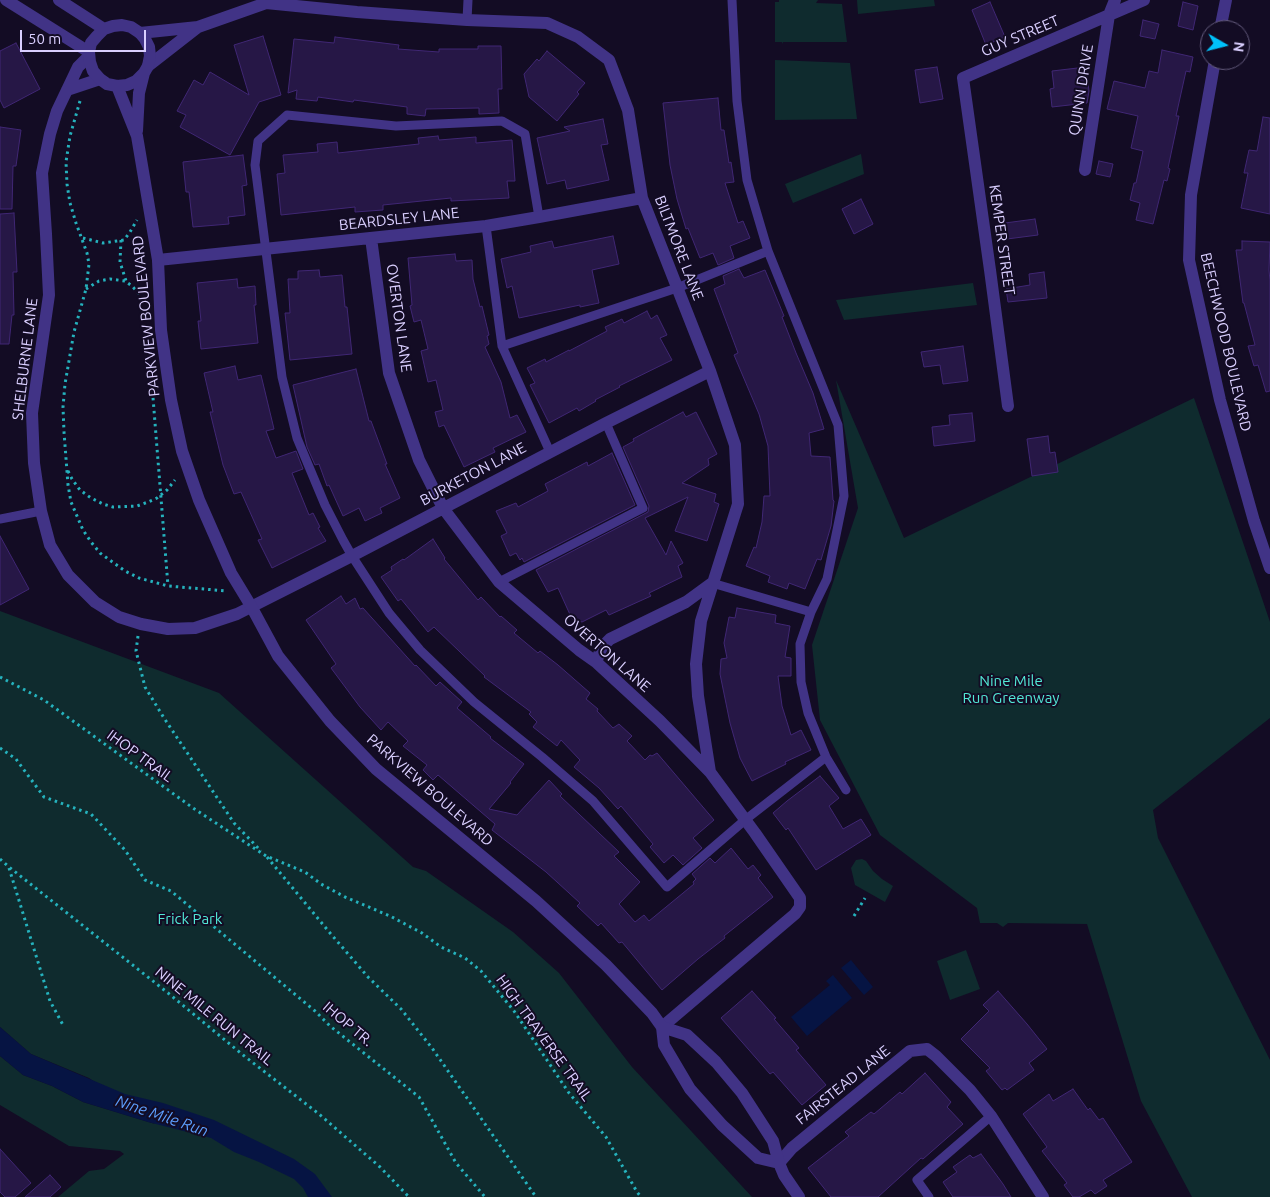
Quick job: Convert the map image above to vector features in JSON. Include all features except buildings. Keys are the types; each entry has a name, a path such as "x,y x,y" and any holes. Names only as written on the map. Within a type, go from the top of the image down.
{"street":[{"path":"6,0 89,54"},
{"path":"58,0 104,29"},
{"name":"QUINN DRIVE","path":"1085,170 1109,15 1115,0"},
{"name":"GUY STREET","path":"963,78 1144,0"},
{"path":"1222,20 1226,0"},
{"name":"BILTMORE LANE","path":"198,27 266,3 467,20 547,22 578,37 609,60 628,110 642,198 710,371 735,445 738,504 701,620 696,664 698,696 710,772"},
{"path":"122,25 132,27 140,33 198,27 146,70 136,81 127,85 107,84 93,71 89,54 91,44 104,29 122,25"},
{"name":"PARKVIEW BOULEVARD","path":"137,136 139,93 150,56 149,47 140,33"},
{"name":"SHELBURNE LANE","path":"89,54 78,67 57,111 42,173 49,295 32,413 34,464 41,512 50,545 68,575 95,602 120,616 141,624 168,629 195,628 237,614 251,606"},
{"name":"BEECHWOOD BOULEVARD","path":"1213,70 1191,195 1189,260 1220,400 1254,521 1270,568"},
{"name":"KEMPER STREET","path":"963,78 1008,406"},
{"path":"67,90 100,79"},
{"name":"PARKVIEW BOULEVARD","path":"117,86 137,136 158,260 161,330 171,400 182,451 199,500 231,573 278,656 330,721 376,769 536,901 606,965 662,1027 664,1045 690,1089 722,1125 758,1158 779,1163"},
{"name":"BEARDSLEY LANE","path":"158,260 486,226 642,198"},
{"name":"OVERTON LANE","path":"371,238 389,373 419,460 443,508 498,582 596,662 660,721 710,772 800,898 800,907 795,914 662,1027"},
{"name":"BURKETON LANE","path":"251,606 352,556 606,423 710,371"},
{"path":"596,662 602,647 610,639 686,602 712,583"},
{"path":"662,1027 687,1035 716,1062 742,1094 773,1142 784,1175 799,1197"},
{"name":"FAIRSTEAD LANE","path":"779,1163 792,1148 910,1051 927,1049 970,1090 991,1116 1043,1197"}],"lane":[{"path":"467,20 468,0"},
{"path":"732,0 737,100 747,180 768,251 838,425 844,496 827,579 800,644 801,682 808,713 826,758 846,790"},
{"path":"539,217 525,134 502,122 396,126 287,115 258,141 255,165 282,377 297,438 325,505 352,556 389,612 420,650 474,702 593,801 667,887 745,820 826,758"},
{"path":"486,226 502,346 550,452"},
{"path":"502,346 677,288 768,251"},
{"path":"498,582 644,508 606,423"},
{"path":"0,519 41,512"},
{"path":"712,583 812,612"},
{"path":"930,1197 917,1180 991,1116"}],"path":[{"path":"81,98 70,136 66,162 70,203 87,253 88,264 86,289 74,332 64,384 63,407 66,466 71,502 83,530 91,542 100,552 125,571 139,578 168,586 242,592"},
{"path":"82,238 103,243 124,240 137,220"},
{"path":"122,240 120,262 127,282"},
{"path":"86,289 110,279 124,281 132,286 144,299"},
{"path":"152,379 168,586"},
{"path":"66,466 72,480 80,490 91,498 113,507 137,506 148,502 161,495 175,480"},
{"path":"141,624 136,651 145,687 234,823 266,856 368,977 401,1009 432,1048 536,1197"},
{"name":"IHOP TRAIL","path":"0,677 44,700 192,808 266,856"},
{"name":"IHOP TR.","path":"0,748 16,759 44,797 90,814 125,850 146,880 171,891 316,1011 330,1026 419,1097 456,1163 485,1197"},
{"name":"HIGH TRAVERSE TRAIL","path":"266,856 305,872 345,897 422,932 481,971 514,1011 568,1093 606,1137 641,1197"},
{"name":"NINE MILE RUN TRAIL","path":"0,858 243,1055 319,1114 380,1168 409,1197"},
{"path":"9,867 50,1001 64,1025"},
{"path":"854,916 865,898"}],"green space":[{"path":"779,0 818,0 816,3 842,4 847,42 783,42 782,44 782,42 775,42 775,2 779,2"},
{"path":"857,0 934,0 935,6 858,14"},
{"path":"775,60 850,63 857,119 775,120"},
{"path":"861,154 864,174 793,203 785,184"},
{"path":"973,283 977,305 844,320 836,300"},
{"name":"Nine Mile Run Greenway","path":"836,380 904,538 1194,398 1270,622 1270,718 1153,810 1158,838 1270,1060 1270,1197 1192,1197 1141,1101 1087,924 1008,923 1003,927 997,923 980,923 977,908 880,835 820,720 812,645 858,508"},
{"name":"Frick Park","path":"0,611 219,693 413,867 426,871 513,932 559,973 632,1067 752,1197 58,1197 89,1171 104,1169 124,1154 120,1151 69,1146 0,1105 0,1056 23,1075 52,1086 83,1102 155,1124 89,1078 31,1054 0,1027"},
{"path":"862,859 882,879 893,886 885,902 855,885 851,868 856,860"},
{"path":"966,950 980,989 950,1000 937,961"}],"water":[{"path":"851,960 873,987 864,995 841,968"},
{"path":"833,975 852,998 807,1036 791,1017 830,985 826,981"},
{"name":"Nine Mile Run","path":"0,1027 31,1054 125,1094 163,1103 214,1120 294,1159 315,1174 332,1197 308,1197 303,1188 294,1179 234,1152 211,1138 148,1122 83,1102 52,1086 23,1075 0,1056"}]}
